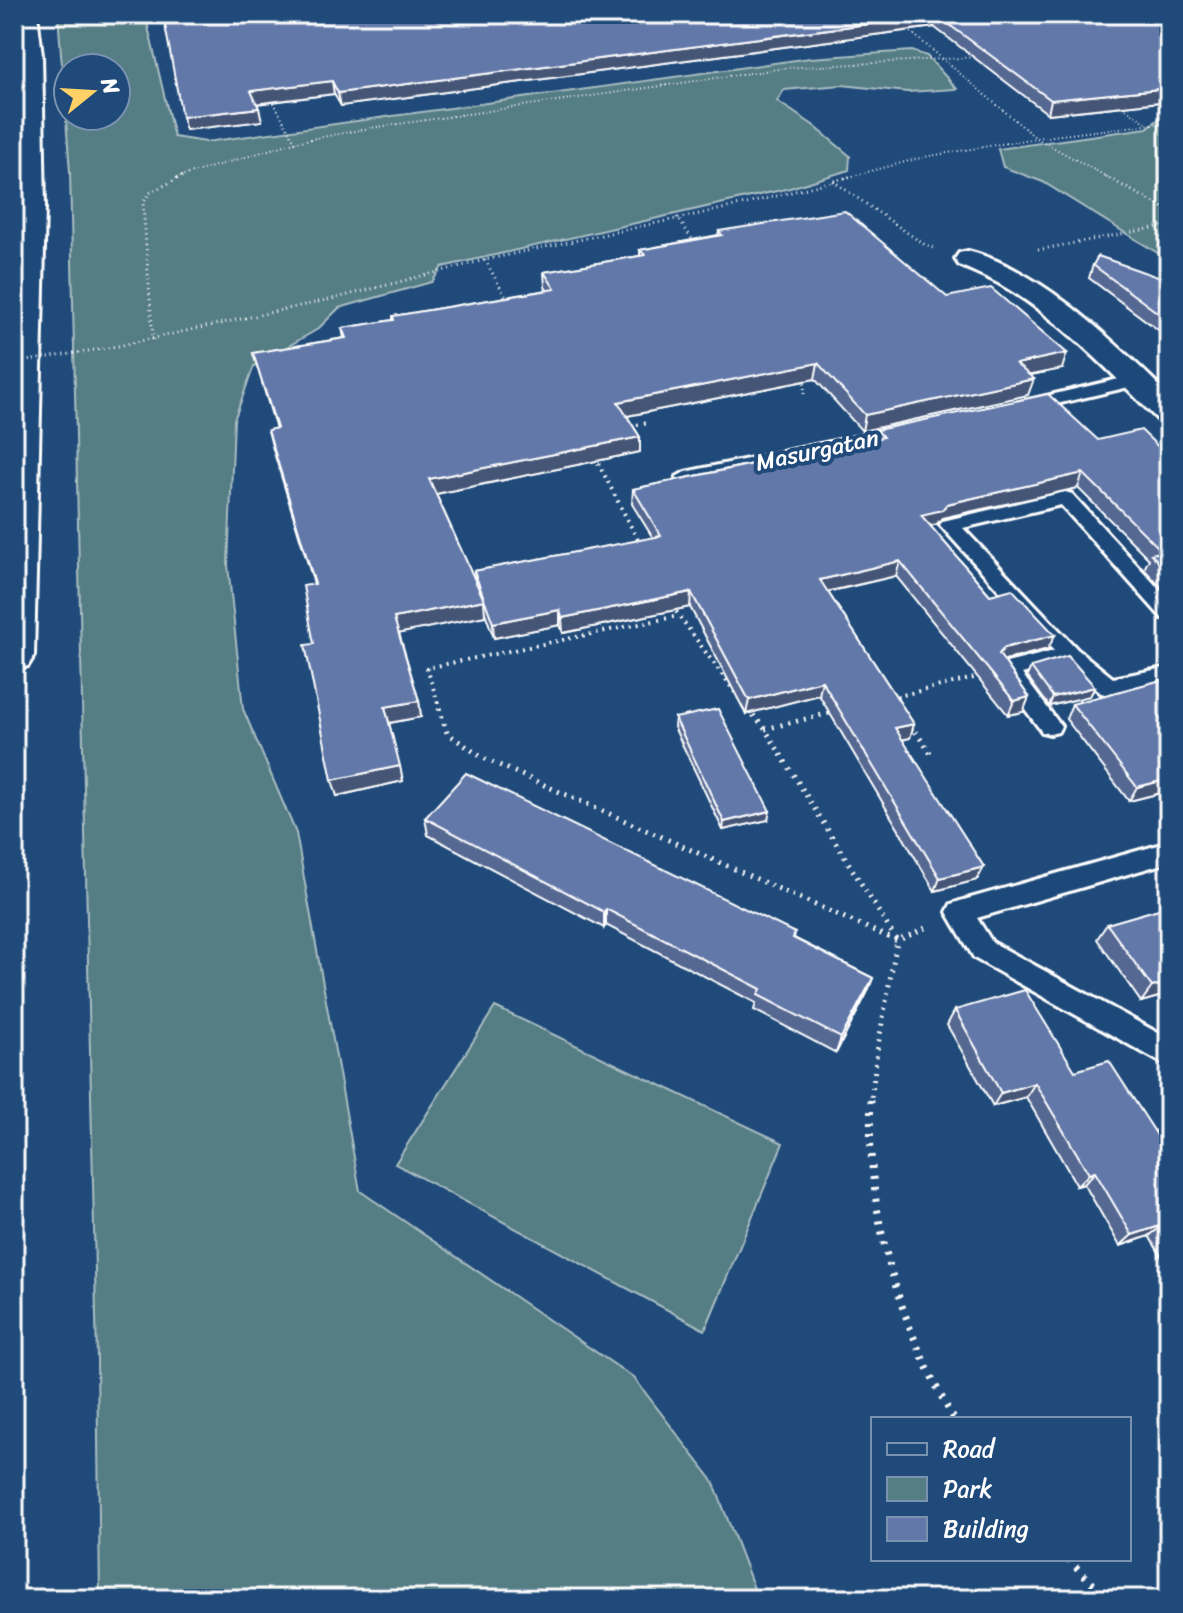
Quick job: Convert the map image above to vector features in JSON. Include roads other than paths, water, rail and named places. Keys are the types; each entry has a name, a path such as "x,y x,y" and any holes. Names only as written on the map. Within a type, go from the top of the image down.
{"street":[{"path":"14,656 32,207 23,56 28,14"},
{"path":"968,259 1011,278 1136,380 1169,413"}],"lane":[{"path":"998,412 1136,380"},
{"name":"Masurgatan","path":"685,477 922,428"},
{"path":"1169,613 1065,498 950,525 1069,654 1109,687 1169,675"},
{"path":"1050,726 1007,670 1069,654"},
{"path":"1169,852 960,912 983,950 1169,1054"}]}
